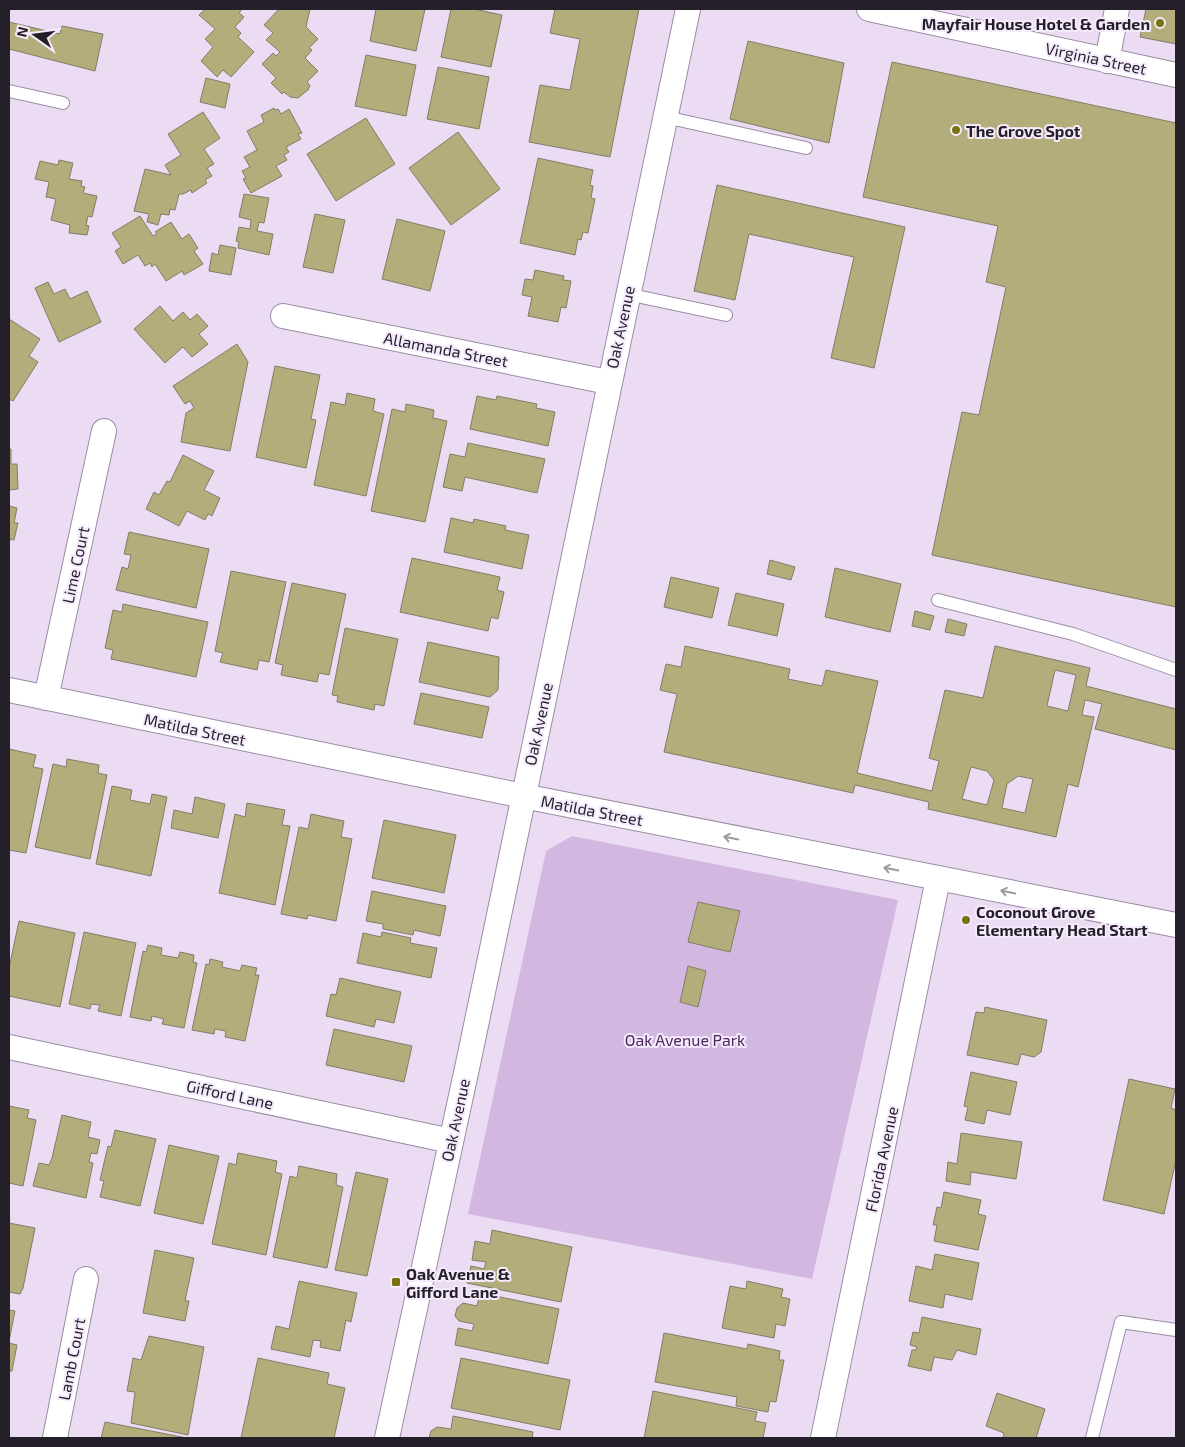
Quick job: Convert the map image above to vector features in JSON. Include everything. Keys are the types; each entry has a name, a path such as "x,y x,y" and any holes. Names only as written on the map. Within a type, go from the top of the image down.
{"street":[{"name":"Oak Avenue","path":"387,1438 688,9"},
{"name":"Virginia Street","path":"869,9 1176,75"},
{"path":"1107,61 1117,9"},
{"name":"Allamanda Street","path":"283,316 608,382"},
{"name":"Lime Court","path":"46,698 104,432"},
{"name":"Matilda Street","path":"9,690 523,796 1176,925"},
{"name":"Florida Avenue","path":"823,1438 938,879"},
{"name":"Gifford Lane","path":"9,1047 451,1141"},
{"name":"Lamb Court","path":"55,1438 86,1279"}],"lane":[{"path":"9,91 63,103"},
{"path":"665,117 806,148"},
{"path":"627,294 726,315"},
{"path":"938,600 1073,634 1176,670"},
{"path":"1092,1438 1121,1322 1176,1330"}],"green space":[{"name":"Oak Avenue Park","path":"572,836 898,900 812,1279 468,1214 546,851"}],"building":[{"path":"205,9 242,9 239,13 244,17 235,27 241,33 238,37 254,52 231,77 223,70 217,77 201,61 213,47 205,39 215,29 199,15"},
{"path":"279,9 310,9 306,27 318,39 309,48 312,50 305,58 318,71 307,82 310,85 308,90 298,98 290,97 284,92 282,94 271,83 276,78 262,64 273,53 276,56 280,52 266,40 273,33 264,25"},
{"path":"376,9 425,9 416,51 370,41"},
{"path":"451,9 474,9 502,15 491,67 441,57"},
{"path":"555,9 639,9 610,157 529,142 540,85 570,90 580,39 550,33"},
{"name":"Mayfair House Hotel & Garden","path":"1146,9 1176,9 1176,44 1140,37"},
{"path":"9,22 60,34 62,26 103,34 95,71 9,49"},
{"path":"748,41 844,63 829,143 730,119"},
{"path":"366,55 416,65 406,116 355,106"},
{"path":"892,62 1176,123 1176,607 932,555 962,412 979,415 1006,287 986,282 998,226 863,197"},
{"path":"438,67 489,77 479,129 427,119"},
{"path":"206,78 230,84 225,108 200,102"},
{"path":"274,108 275,110 278,109 281,114 289,109 302,133 298,134 301,139 286,147 289,152 284,155 287,160 276,166 282,176 251,193 243,179 246,178 242,171 250,167 244,157 257,150 247,131 264,122 261,115"},
{"path":"203,112 220,138 204,149 214,164 207,168 212,176 205,180 207,183 192,193 191,190 179,194 175,210 170,209 169,215 161,214 158,225 147,222 149,214 134,211 145,169 171,175 165,165 181,155 168,134"},
{"path":"366,118 395,164 336,201 307,154"},
{"path":"458,132 500,189 451,225 409,168"},
{"path":"538,158 593,170 590,185 593,186 591,198 595,199 588,233 583,232 581,240 578,239 575,255 520,243"},
{"path":"59,160 73,163 69,179 82,181 81,186 85,187 83,193 97,196 92,217 88,216 86,225 89,226 87,235 69,233 70,225 51,220 56,199 46,197 49,182 35,179 40,161 58,165"},
{"path":"717,185 905,227 874,368 831,358 854,257 749,234 735,300 694,291"},
{"path":"244,194 269,198 264,223 259,222 257,231 273,234 269,255 238,248 239,242 236,241 239,227 250,229 251,220 239,217"},
{"path":"315,214 345,220 333,273 303,267"},
{"path":"140,216 153,236 157,234 155,232 171,222 182,239 189,234 198,248 194,251 203,264 184,275 182,271 166,281 155,264 152,267 150,263 145,266 138,255 123,264 115,251 121,247 112,233"},
{"path":"397,219 445,231 430,291 382,279"},
{"path":"220,245 236,248 231,275 209,271 212,253 218,255"},
{"path":"535,270 564,276 563,280 571,281 566,308 561,307 558,322 528,316 532,297 522,295 525,279 533,280"},
{"path":"48,282 54,294 65,289 70,299 87,291 101,322 59,342 35,288"},
{"path":"160,306 173,321 183,312 190,320 197,314 208,326 199,334 208,344 192,357 183,347 165,363 134,329"},
{"path":"9,319 40,339 29,356 38,362 13,401 9,399"},
{"path":"237,344 248,362 230,451 181,442 186,413 194,408 190,401 185,404 173,386"},
{"path":"275,366 320,375 311,419 316,420 306,468 256,457"},
{"path":"347,393 375,399 373,411 384,414 366,496 314,485 331,402 345,405"},
{"path":"477,396 496,400 497,396 537,404 536,408 555,412 548,446 470,429"},
{"path":"406,404 434,410 433,418 447,421 425,522 371,511 392,409 405,412"},
{"path":"468,443 545,459 537,493 465,477 462,491 443,487 450,454 465,457"},
{"path":"9,449 11,449 11,464 17,464 18,489 9,490"},
{"path":"183,455 214,471 204,490 220,498 212,516 208,514 205,520 187,511 179,526 146,509 154,492 159,495 167,481 170,482"},
{"path":"9,506 17,508 14,523 18,523 14,540 10,539 9,546"},
{"path":"451,518 473,523 474,519 506,526 505,530 529,535 522,569 444,552"},
{"path":"129,532 209,549 196,608 116,590 122,567 128,569 131,555 124,554"},
{"path":"412,558 500,577 497,590 504,592 498,619 491,617 488,631 400,612"},
{"path":"770,560 795,567 791,580 767,574"},
{"path":"835,568 901,584 890,632 825,617"},
{"path":"231,571 286,582 269,662 259,660 257,670 220,662 223,653 215,651"},
{"path":"671,577 719,588 712,618 664,607"},
{"path":"292,583 346,594 329,675 319,673 317,682 281,675 283,665 275,663"},
{"path":"736,593 784,604 777,636 728,625"},
{"path":"123,604 208,622 196,677 111,659 113,650 105,648 113,610 122,612"},
{"path":"915,611 934,616 930,630 912,626"},
{"path":"948,619 967,624 964,636 945,632"},
{"path":"345,628 398,639 384,706 375,704 374,710 337,702 338,696 332,695"},
{"path":"428,642 499,657 498,690 490,697 419,682"},
{"path":"685,646 790,669 788,679 822,686 826,670 878,681 857,773 932,791 939,761 929,758 945,690 983,698 995,646 1090,668 1086,686 1176,709 1176,750 1095,729 1102,704 1085,700 1082,715 1094,717 1078,787 1068,784 1056,837 928,809 929,802 855,785 853,793 664,752 677,694 660,690 666,664 681,667","holes":["1055,670 1076,675 1068,711 1047,706","971,767 987,771 994,780 987,805 962,799","1018,776 1033,779 1025,813 1002,808 1007,784"]},
{"path":"421,693 489,707 482,738 414,724"},
{"path":"9,749 36,755 33,767 43,769 26,853 9,850"},
{"path":"67,759 99,765 98,773 107,775 90,859 35,847 53,764 66,767"},
{"path":"112,786 132,790 130,800 150,804 152,794 167,797 151,876 96,864"},
{"path":"195,797 225,804 218,838 171,828 174,810 192,814"},
{"path":"247,803 285,810 282,825 290,826 275,905 219,893 235,814 245,817"},
{"path":"311,814 344,821 341,837 352,839 336,921 308,915 307,919 281,914 299,827 308,829"},
{"path":"384,820 456,835 444,893 372,878"},
{"path":"372,891 446,906 440,936 414,930 413,935 383,929 383,924 366,921"},
{"path":"698,902 740,911 730,952 688,942"},
{"path":"19,921 75,933 60,1007 9,996 9,968"},
{"path":"84,932 136,943 121,1016 98,1011 100,1005 91,1004 90,1009 69,1004"},
{"path":"382,932 411,938 410,943 437,948 431,978 357,963 363,933 381,937"},
{"path":"148,945 162,948 161,955 178,958 180,952 194,955 193,962 197,963 184,1028 162,1024 164,1019 152,1016 151,1021 130,1017 143,951 146,952"},
{"path":"210,959 223,962 222,967 240,971 242,965 257,968 255,975 259,975 245,1041 225,1037 226,1031 215,1029 214,1034 192,1030 206,964 209,965"},
{"path":"688,966 706,971 698,1007 680,1002"},
{"path":"340,978 401,992 394,1023 376,1019 374,1027 326,1016 331,994 336,995"},
{"path":"985,1007 1047,1020 1041,1052 1034,1057 1021,1054 1018,1065 967,1055 976,1012 984,1013"},
{"path":"334,1029 412,1046 404,1082 326,1065"},
{"path":"971,1072 1017,1082 1010,1115 987,1110 984,1124 965,1120 968,1107 964,1106"},
{"path":"1129,1079 1175,1089 1171,1108 1176,1110 1176,1160 1164,1214 1103,1200"},
{"path":"9,1106 29,1110 27,1118 36,1120 23,1186 9,1183"},
{"path":"62,1115 91,1122 88,1137 100,1140 97,1154 91,1153 89,1162 93,1163 86,1198 33,1186 39,1163 49,1165 52,1158"},
{"path":"115,1130 156,1139 140,1206 100,1197 104,1181 100,1180 108,1146 111,1147"},
{"path":"961,1133 1022,1142 1016,1179 971,1172 970,1185 946,1181 948,1162 957,1164"},
{"path":"169,1145 219,1156 203,1224 154,1213"},
{"path":"238,1153 277,1161 275,1172 282,1174 266,1255 212,1244 229,1163 236,1165"},
{"path":"299,1166 337,1174 336,1185 343,1187 327,1268 273,1257 290,1176 297,1178"},
{"path":"356,1172 388,1179 367,1276 335,1270"},
{"path":"944,1192 981,1200 978,1214 986,1216 978,1250 934,1241 937,1225 933,1225 937,1207 941,1208"},
{"path":"9,1223 35,1228 23,1288 20,1294 9,1292"},
{"path":"492,1230 572,1247 561,1302 467,1283 471,1266 484,1269 486,1262 472,1260 475,1241 490,1244"},
{"path":"155,1250 194,1258 185,1301 189,1301 185,1321 143,1313"},
{"path":"935,1254 979,1263 972,1300 945,1294 943,1308 909,1301 916,1266 932,1270"},
{"path":"299,1281 357,1293 351,1322 346,1320 340,1351 320,1347 321,1341 313,1340 310,1357 271,1349 276,1326 289,1329"},
{"path":"747,1281 783,1289 781,1297 790,1299 785,1326 776,1324 774,1338 722,1328 730,1286 746,1289"},
{"path":"480,1293 559,1309 548,1364 455,1345 458,1328 472,1331 474,1324 459,1321 455,1316 457,1308 463,1303 477,1306"},
{"path":"9,1310 15,1311 9,1341"},
{"path":"922,1317 981,1329 976,1355 957,1350 952,1360 934,1357 931,1371 908,1366 912,1350 916,1350 917,1347 910,1345 913,1332 919,1333"},
{"path":"664,1333 747,1349 748,1344 780,1351 779,1360 784,1360 776,1402 770,1401 768,1412 736,1406 737,1397 655,1382"},
{"path":"149,1336 204,1347 188,1435 131,1423 135,1392 127,1391 133,1358 141,1360"},
{"path":"9,1343 17,1345 12,1371 9,1371"},
{"path":"258,1358 329,1373 327,1384 345,1388 334,1438 241,1438"},
{"path":"461,1358 570,1380 560,1430 451,1408"},
{"path":"653,1391 757,1412 755,1421 766,1423 763,1438 644,1438"},
{"path":"997,1393 1045,1409 1036,1438 1003,1438 1004,1433 986,1426"},
{"path":"453,1416 533,1432 532,1438 429,1438 431,1431 437,1427 451,1429"},
{"path":"105,1422 187,1438 101,1438"}],"place":[{"name":"Mayfair House Hotel & Garden","path":"1160,23"},
{"name":"The Grove Spot","path":"956,130"},
{"name":"Coconout Grove Elementary Head Start","path":"966,920"},
{"name":"Oak Avenue & Gifford Lane","path":"396,1282"}]}
